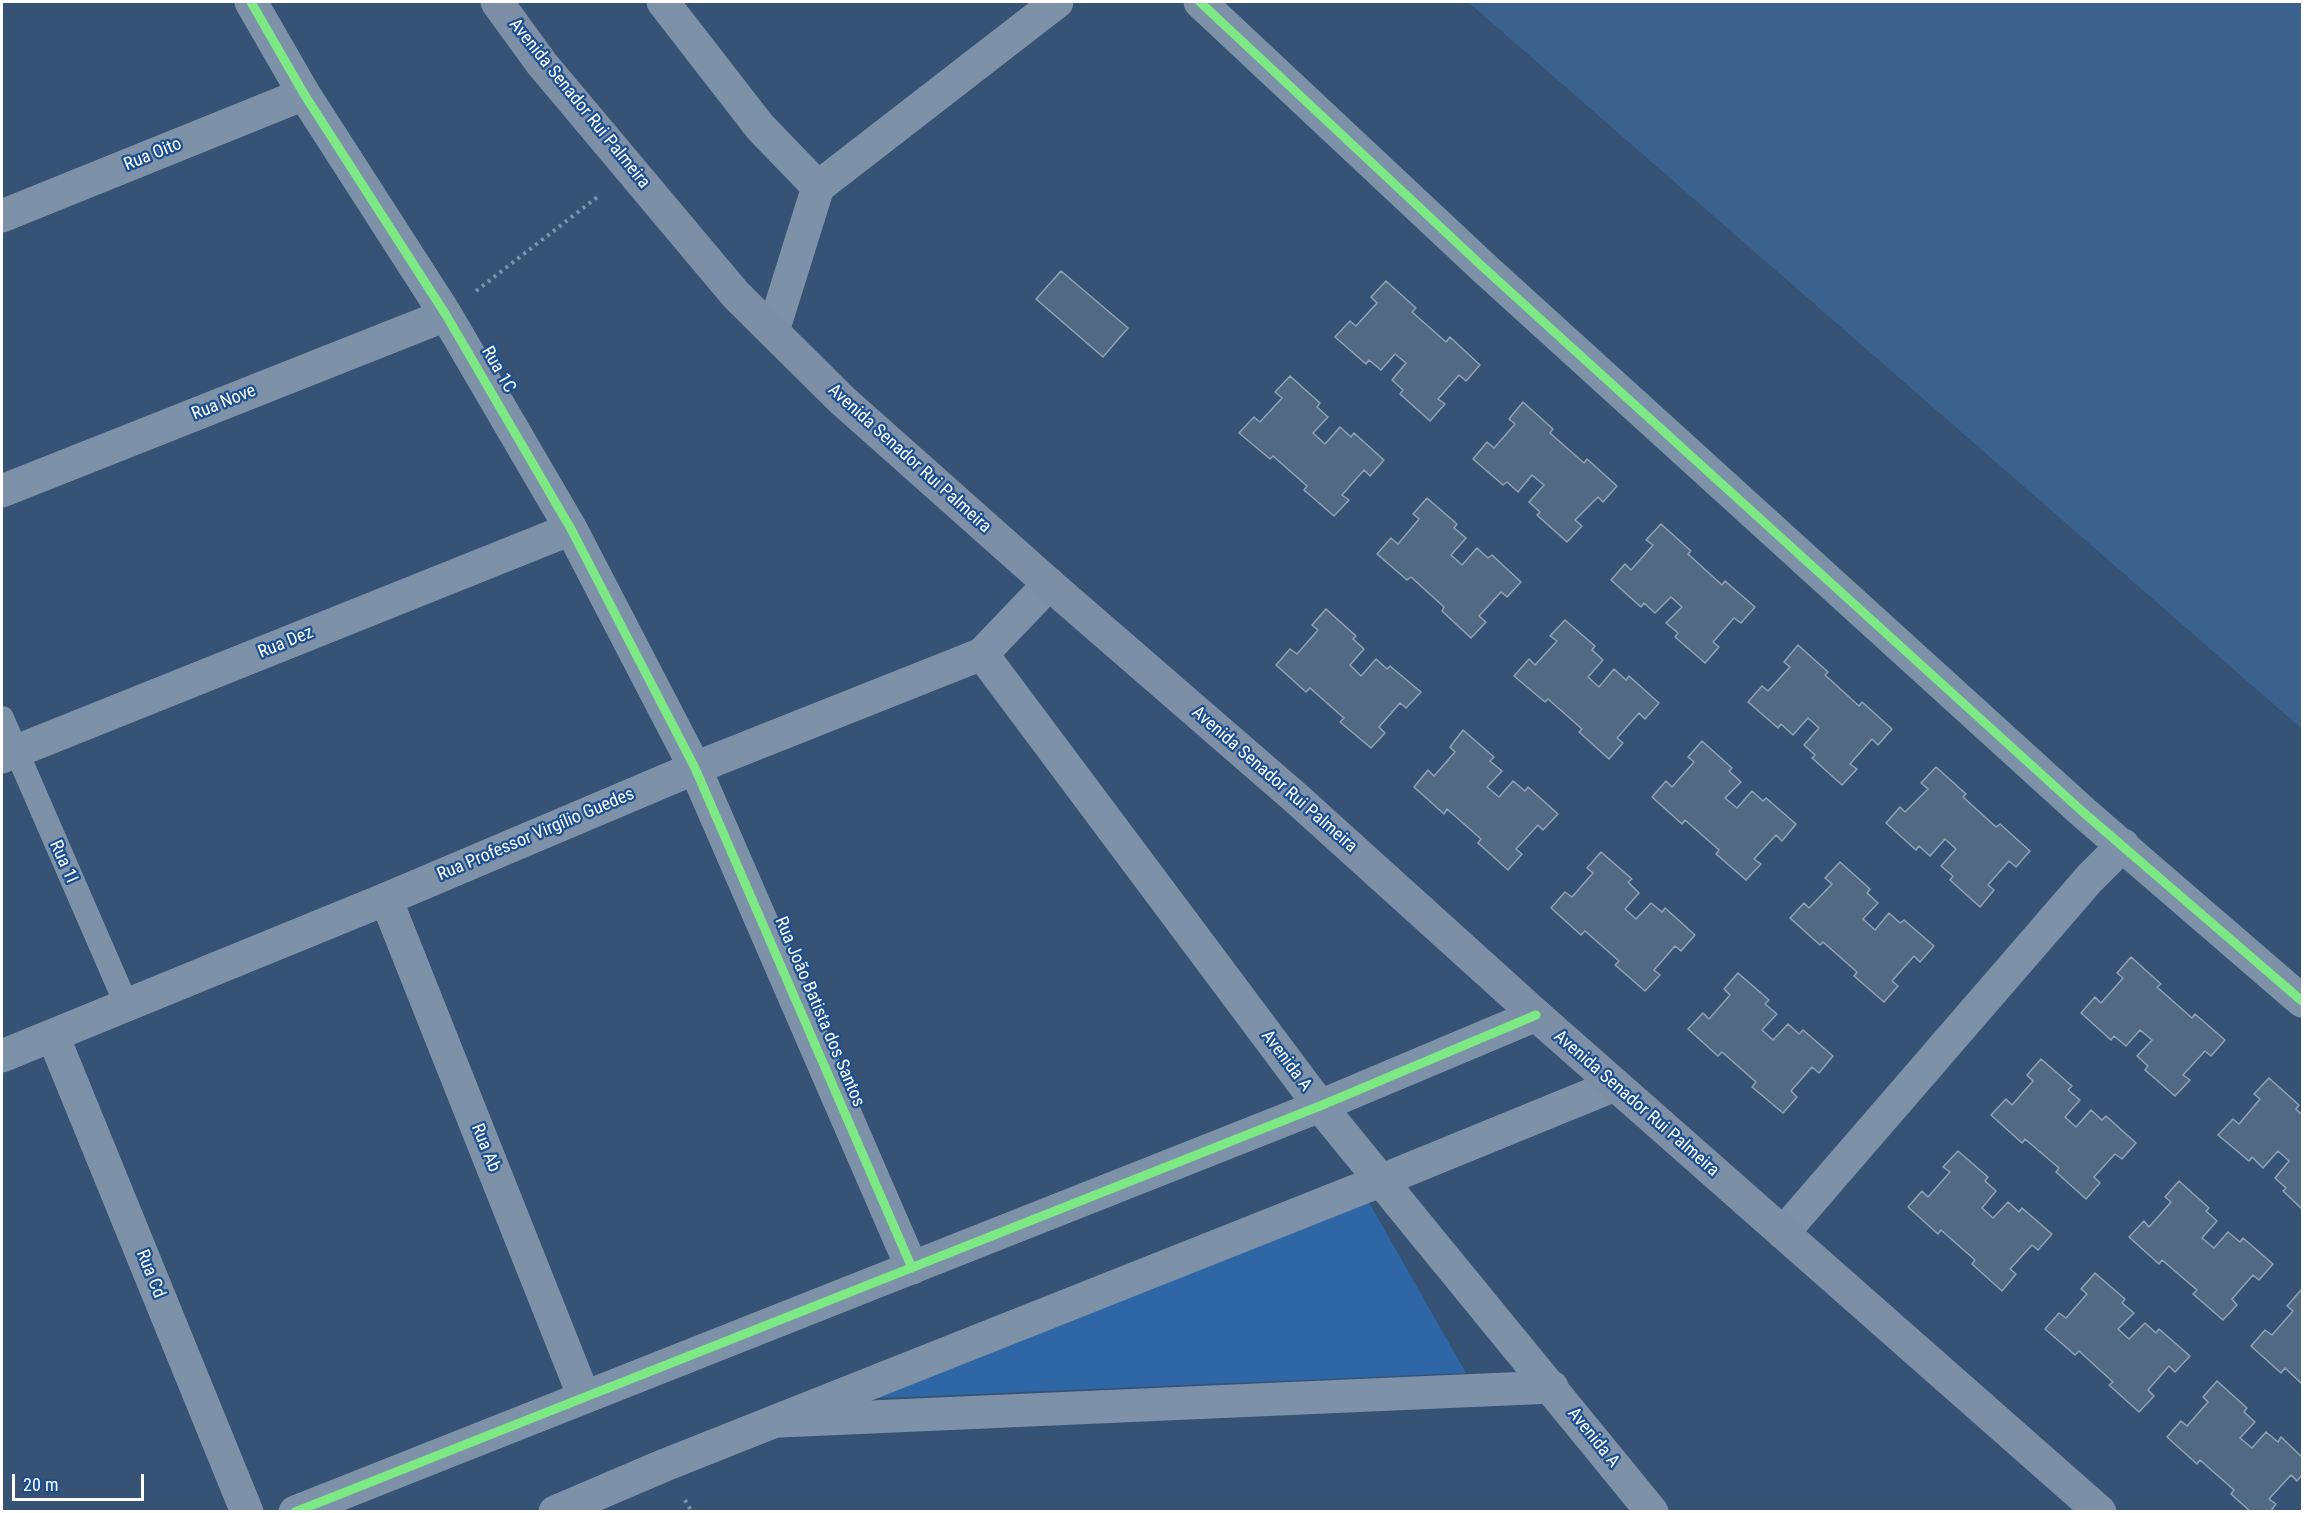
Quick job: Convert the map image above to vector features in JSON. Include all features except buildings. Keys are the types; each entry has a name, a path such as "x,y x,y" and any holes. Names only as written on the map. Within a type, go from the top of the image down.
{"main road":[{"name":"Avenida Senador Rui Palmeira","path":"497,2 542,64 736,295 842,400 1049,584 1297,799 1615,1086 2100,1512"}],"street":[{"name":"Rua 1C","path":"251,2 304,94 446,315 571,529 695,768"},
{"path":"663,2 760,127 818,187"},
{"path":"773,332 818,187 1057,2"},
{"path":"1200,2 1492,276 2076,805 2302,1001"},
{"name":"Rua Oito","path":"2,216 304,94"},
{"name":"Rua Nove","path":"2,491 446,315"},
{"name":"Rua Dez","path":"8,754 571,529"},
{"name":"Rua Professor Virgílio Guedes","path":"2,1056 386,900 695,768 982,654 1049,584"},
{"name":"Avenida A","path":"982,654 1320,1106 1652,1512"},
{"name":"Rua João Batista dos Santos","path":"695,768 912,1268"},
{"path":"1783,1233 2081,887 2123,845"},
{"name":"Rua Ab","path":"386,900 584,1397"},
{"path":"295,1512 1320,1106 1536,1015"},
{"name":"Rua Cd","path":"53,1036 247,1512"},
{"path":"563,1510 778,1421 1615,1086"},
{"path":"778,1421 1552,1387"}],"lane":[{"name":"Rua 1I","path":"2,718 8,754 127,1006"}],"path":[{"path":"446,315 631,170"}],"shaded area":[{"path":"1468,2 2302,2 2302,729"},
{"path":"1367,1199 1466,1373 859,1399"}],"cycle path":[{"path":"251,2 304,94 446,315 571,529 695,768 912,1268"},
{"path":"1200,2 1484,268 2084,813 2302,1001"},
{"path":"295,1512 1320,1106 1536,1015"}]}
